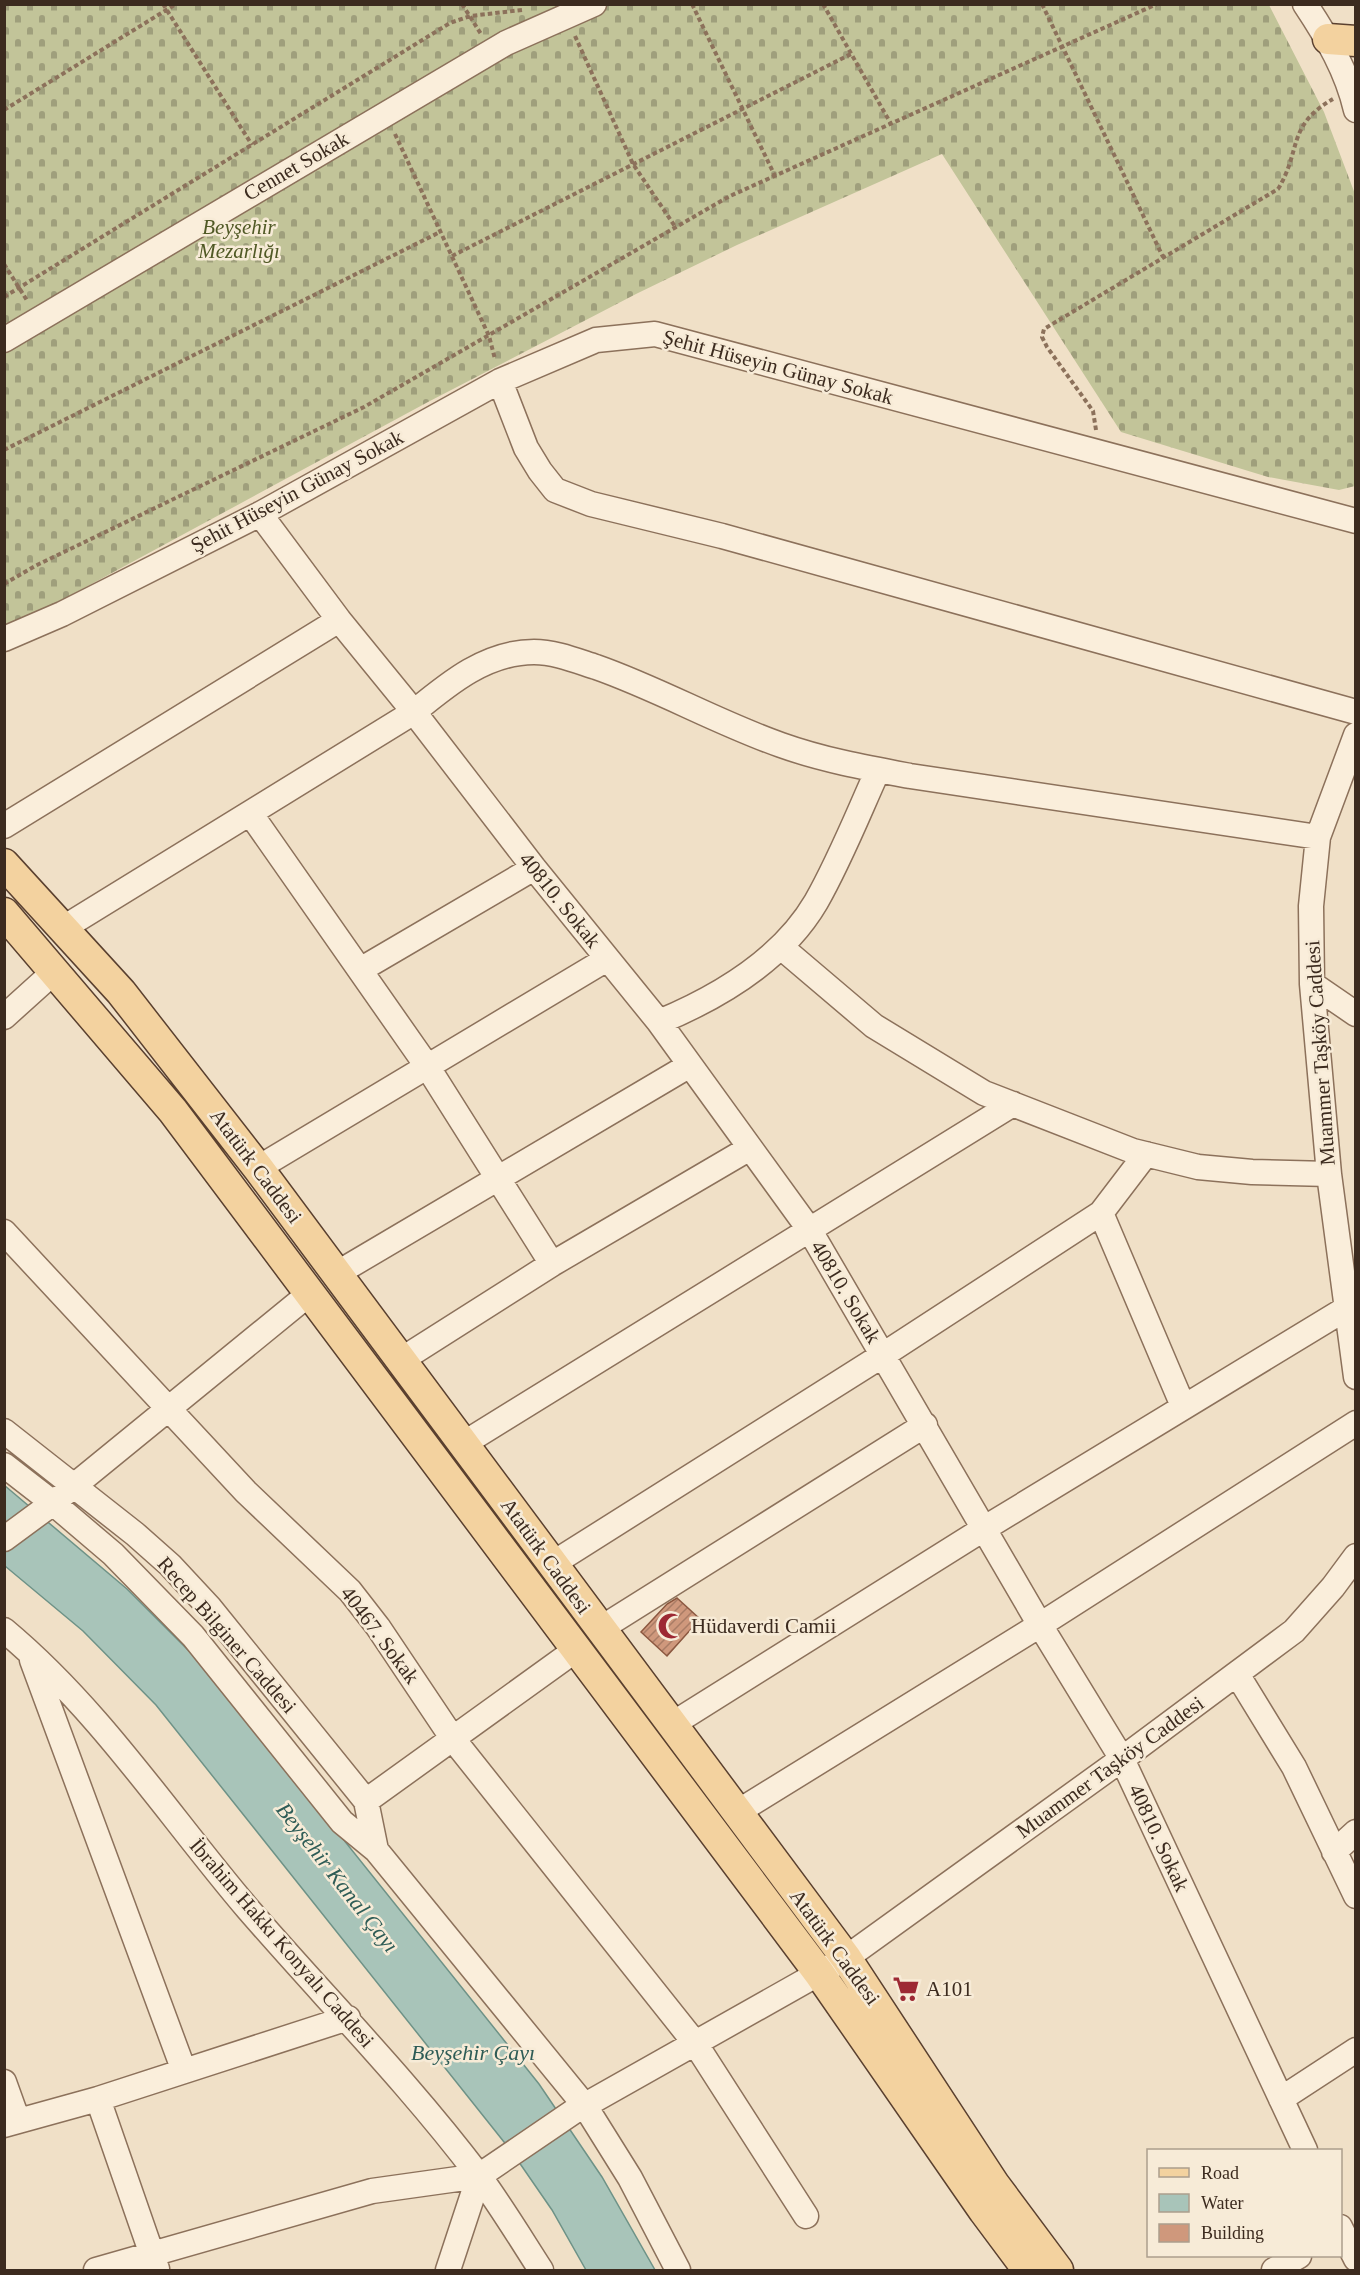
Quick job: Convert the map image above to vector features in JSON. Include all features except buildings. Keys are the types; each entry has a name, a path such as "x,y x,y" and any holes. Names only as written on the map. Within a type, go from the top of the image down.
{"main road":[{"name":"Atatürk Caddesi","path":"4,864 64,927 180,1065 258,1168 846,1958 994,2184 1058,2271"},
{"name":"Atatürk Caddesi","path":"4,913 173,1111 819,1973 1028,2271"}],"street":[{"name":"Cennet Sokak","path":"4,340 492,51 594,4"},
{"path":"1305,4 1342,40 1353,100"},
{"name":"Şehit Hüseyin Günay Sokak","path":"4,639 62,614 260,514 500,381 596,340 655,334 1356,521"},
{"path":"500,381 526,448 540,471 555,490 591,504 777,551 1356,712"},
{"name":"40810. Sokak","path":"260,514 339,620 414,712 534,868 659,1022 809,1229 1040,1624 1122,1759 1304,2149"},
{"path":"4,826 339,620"},
{"path":"64,927 414,712 459,675 495,660 534,652 572,659 618,675 781,746 878,770 1318,837"},
{"name":"Muammer Taşköy Caddesi","path":"1356,735 1318,837 1311,906 1312,984 1329,1174 1356,1377"},
{"path":"659,1022 696,1006 733,985 780,947 815,904 878,770"},
{"path":"250,813 427,1066 552,1264"},
{"path":"360,970 534,868"},
{"path":"780,947 874,1026 984,1093 1146,1155 1198,1167 1252,1172 1329,1174"},
{"path":"258,1168 607,958"},
{"path":"4,1017 55,971"},
{"path":"1312,984 1356,1014"},
{"path":"336,1274 690,1065"},
{"path":"463,1444 1013,1104"},
{"path":"401,1360 552,1264 750,1148"},
{"path":"552,1564 883,1355 1101,1213 1146,1155"},
{"path":"1101,1213 1183,1406"},
{"name":"40467. Sokak","path":"4,1232 170,1407 246,1492 350,1592 378,1627 453,1738 695,2043 806,2216"},
{"path":"4,1539 54,1503 309,1294"},
{"path":"671,1725 985,1528 1347,1308"},
{"path":"736,1813 1040,1624 1356,1423"},
{"path":"600,1629 925,1425"},
{"name":"Recep Bilginer Caddesi","path":"4,1431 135,1534 186,1582 366,1801 376,1850"},
{"name":"Recep Bilginer Caddesi","path":"4,1465 54,1503 113,1554 194,1636 342,1822 376,1850 579,2109 630,2178 678,2271"},
{"name":"Muammer Taşköy Caddesi","path":"479,2176 579,2109 846,1958 1122,1759 1294,1631 1333,1587 1356,1556"},
{"name":"İbrahim Hakkı Konyalı Caddesi","path":"4,1630 29,1651 130,1760 248,1908 348,2018 479,2176 541,2271"},
{"path":"366,1801 577,1649"},
{"path":"29,1651 184,2071"},
{"path":"1237,1674 1294,1767 1356,1896"},
{"path":"1334,1852 1356,1832"},
{"path":"4,2082 11,2123 98,2098 348,2018"},
{"path":"1281,2099 1356,2050"},
{"path":"98,2098 156,2263"},
{"path":"96,2271 156,2263 372,2191 479,2176 448,2271"},
{"path":"1342,2232 1356,2259"},
{"path":"1274,2271 1297,2257"}],"path":[{"path":"163,4 252,145"},
{"path":"4,110 176,4"},
{"path":"462,4 492,51"},
{"path":"692,4 775,176"},
{"path":"823,4 891,124"},
{"path":"1042,4 1163,257"},
{"path":"4,584 35,566 364,407 730,196 1157,4"},
{"path":"4,297 450,23 470,16 515,12 526,8"},
{"path":"566,17 633,164 676,228"},
{"path":"452,256 851,54"},
{"path":"1095,451 1097,438 1093,411 1047,347 1042,337 1044,329 1278,189 1288,173 1302,123 1324,104 1353,100"},
{"path":"386,114 489,336 500,381"},
{"path":"4,450 441,232"},
{"path":"4,264 39,320"}],"green space":[{"name":"Beyşehir Mezarlığı","path":"4,5 1269,5 1324,112 1355,194 1355,486 1339,490 1268,477 1121,432 942,154 737,245 636,294 428,402 73,594 5,634"}],"water":[{"name":"Beyşehir Çayı","path":"4,1485 127,1589 207,1669 539,2084 602,2177 655,2270 586,2270 552,2210 512,2152 156,1705 83,1631 5,1566"}],"place":[{"name":"Hüdaverdi Camii","path":"671,1626"},
{"name":"A101","path":"906,1989"}],"water label":[{"name":"Beyşehir Kanal Çayı","path":"338,1877"}]}
